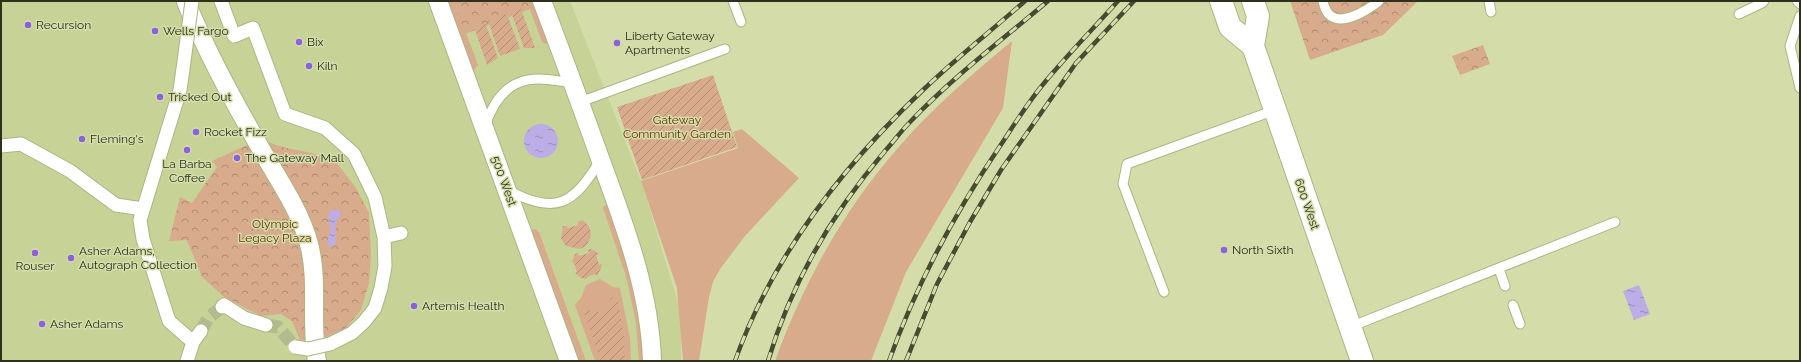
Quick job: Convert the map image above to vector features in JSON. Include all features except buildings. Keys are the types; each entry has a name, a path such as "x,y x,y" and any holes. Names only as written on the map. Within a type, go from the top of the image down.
{"street":[{"path":"186,1 211,56 256,141 294,205 305,232 311,252 314,275 314,328 317,361"},
{"path":"192,1 180,90 140,220 143,239 168,321 193,342"},
{"path":"221,1 234,36 254,28 285,114 325,128 354,154 375,197 384,240 385,266 381,288 375,308 364,322 352,333 330,344 308,349 295,347"},
{"name":"500 West","path":"438,1 569,361"},
{"path":"542,1 580,102 640,277 647,310 652,361"},
{"path":"1221,1 1230,27 1253,46"},
{"name":"600 West","path":"1253,1 1258,16 1253,46 1362,361"},
{"path":"1,146 22,144 70,171 116,204 143,208"},
{"path":"384,240 401,233"},
{"path":"222,307 224,305 244,318 266,325"},
{"path":"187,361 193,342 201,331"}],"lane":[{"path":"733,1 741,22"},
{"path":"1323,1 1327,13 1334,18 1345,19 1355,16 1379,1"},
{"path":"1489,1 1491,12"},
{"path":"1739,14 1764,1"},
{"path":"1797,1 1800,4"},
{"path":"1800,16 1790,46 1800,88"},
{"path":"580,102 725,49"},
{"path":"486,134 486,123 499,97 522,81 534,78 573,84"},
{"path":"1164,292 1123,184 1127,164 1275,110"},
{"path":"507,190 533,202 554,204 564,201 573,196 586,184 600,159"},
{"path":"1350,327 1615,222"},
{"path":"1499,269 1505,286"},
{"path":"1513,305 1520,324"}],"shaded area":[{"name":"The Gateway Mall","path":"1,1 570,1 641,181 681,312 681,361 1,361"}],"green space":[{"path":"445,1 454,1 478,65 471,71"},
{"path":"453,1 533,1 535,7 465,34"},
{"path":"527,1 536,1 551,42 546,44 542,42"},
{"path":"1290,1 1418,1 1383,35 1310,60"},
{"path":"521,9 535,48 524,48 511,12"},
{"path":"507,14 520,49 500,56 488,21"},
{"path":"485,22 498,58 487,65 474,27"},
{"path":"1012,41 1003,108 906,272 871,361 775,361 798,304 812,276 826,249 859,197 910,134 967,79"},
{"path":"1483,45 1490,64 1460,75 1452,56"},
{"name":"Gateway Community Garden","path":"713,75 737,147 642,180 617,107"},
{"path":"742,129 799,178 745,236 720,269 713,282 709,297 699,361 683,361 677,288 641,181 738,148 733,132"},
{"name":"Olympic Legacy Plaza","path":"263,140 282,147 312,153 336,162 356,188 369,213 371,256 369,283 361,310 346,328 315,342 300,340 292,321 281,314 261,316 224,297 202,277 187,240 169,241 180,197 192,203 217,167 212,161 256,141"},
{"path":"610,203 635,275 647,361 639,361 636,323 626,276 603,208"},
{"path":"582,220 591,231 588,243 580,249 566,246 561,239 563,226 567,226 568,228 578,225 578,222"},
{"path":"535,229 539,232 586,361 577,361 530,231"},
{"path":"590,249 599,254 596,255 599,265 602,264 602,266 597,276 595,274 587,277 587,279 581,278 575,273 577,272 574,263 572,262 575,254 578,253 579,256 589,253 588,250"},
{"path":"600,279 613,287 620,288 630,338 631,361 595,361 575,305 581,298 586,285"},
{"path":"617,296 624,336 625,361 601,361 583,309 585,308 594,312 604,310 611,298"}],"water":[{"path":"541,124 547,125 553,129 557,135 557,147 553,153 547,157 541,158 535,157 529,153 525,147 524,141 525,135 529,129 535,125"},
{"path":"332,210 338,210 341,214 336,222 335,245 331,247 327,243 331,231 328,215"},
{"path":"1639,285 1650,314 1634,320 1623,291"}],"tunnel":[{"path":"201,331 208,318 222,307"},
{"path":"266,325 278,327 295,347"}],"railway":[{"path":"735,361 750,323 769,285 813,215 838,182 893,119 960,56 1025,1"},
{"path":"768,361 777,332 801,277 831,224 866,174 904,128 927,105 961,74 1048,1"},
{"path":"889,361 911,305 924,277 952,223 983,171 1039,90 1063,61 1118,1"},
{"path":"906,361 937,284 970,222 1001,170 1076,63 1134,1"}],"place":[{"name":"Recursion","path":"28,25"},
{"name":"Wells Fargo","path":"155,31"},
{"name":"Bix","path":"299,42"},
{"name":"Liberty Gateway Apartments","path":"617,43"},
{"name":"Kiln","path":"309,66"},
{"name":"Tricked Out","path":"160,97"},
{"name":"Rocket Fizz","path":"196,132"},
{"name":"Fleming's","path":"82,139"},
{"name":"La Barba Coffee","path":"187,150"},
{"name":"The Gateway Mall","path":"237,158"},
{"name":"North Sixth","path":"1224,250"},
{"name":"Rouser","path":"35,253"},
{"name":"Asher Adams, Autograph Collection","path":"71,258"},
{"name":"Artemis Health","path":"414,306"},
{"name":"Asher Adams","path":"42,324"}]}
